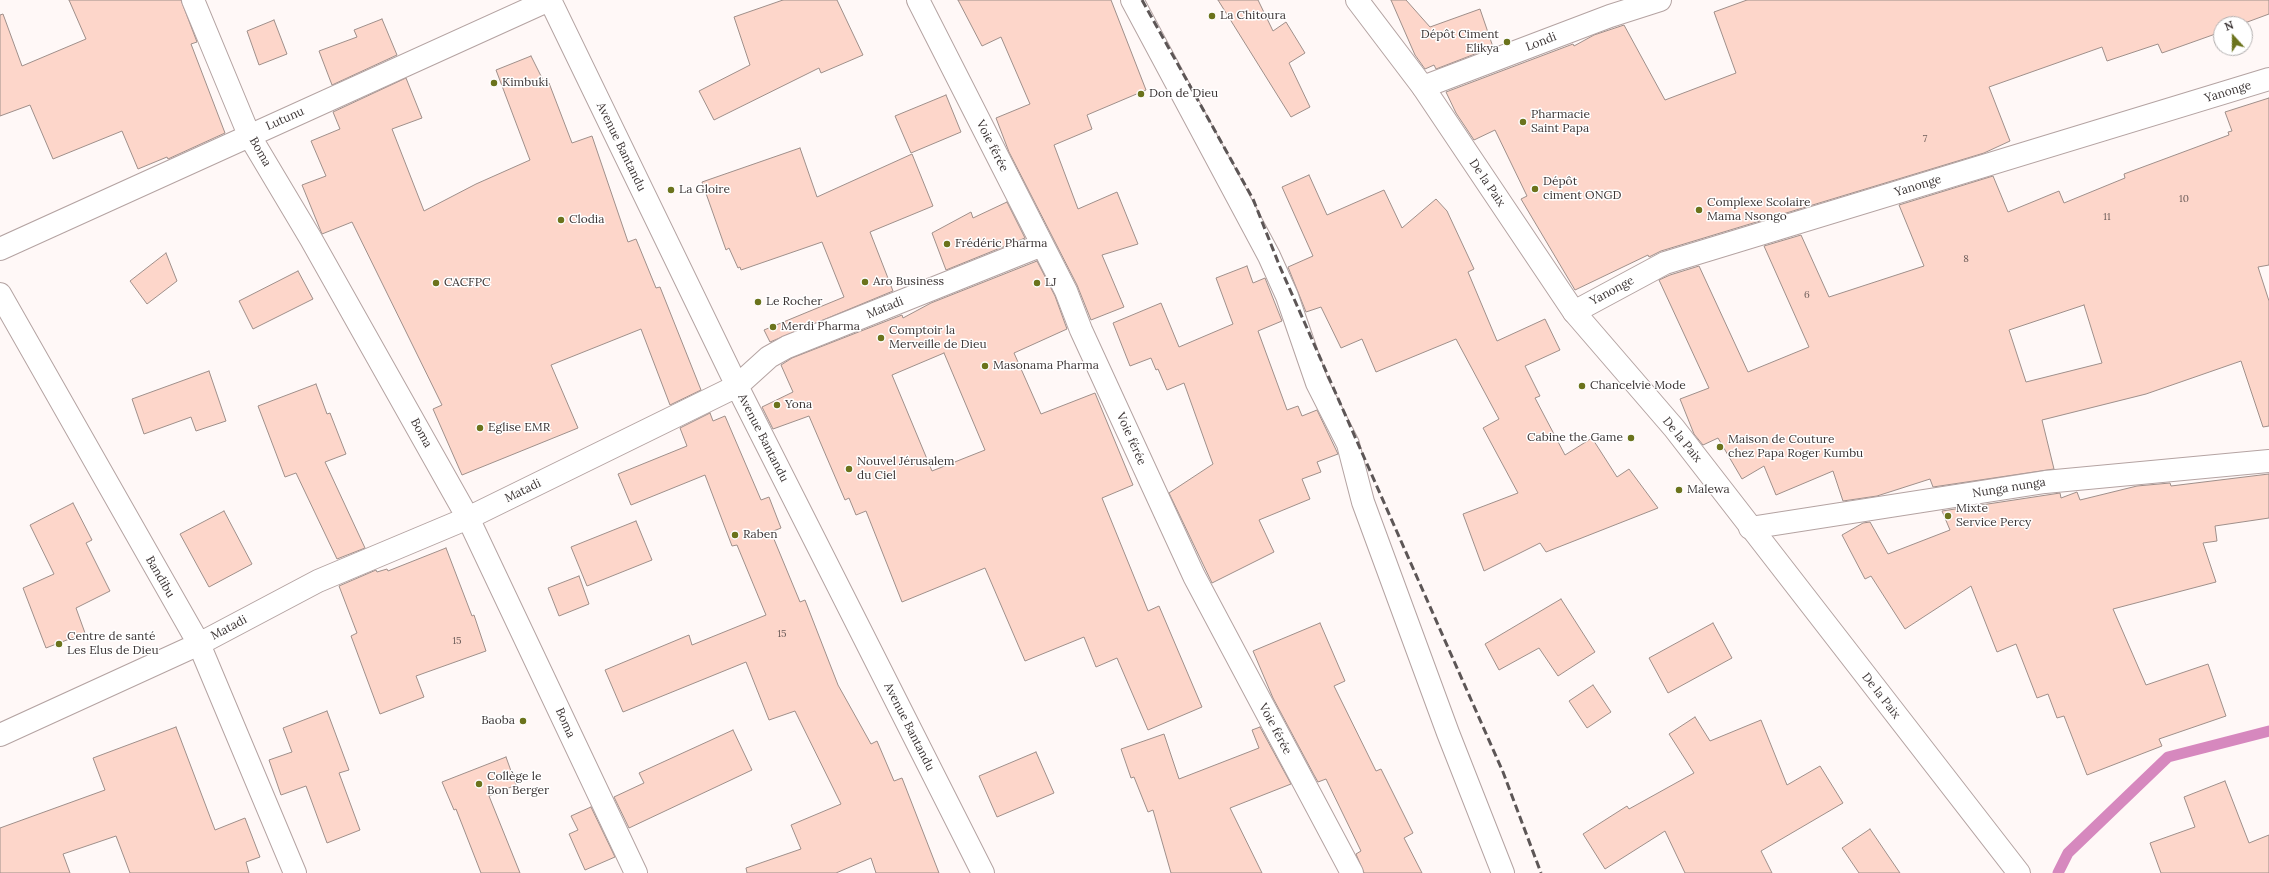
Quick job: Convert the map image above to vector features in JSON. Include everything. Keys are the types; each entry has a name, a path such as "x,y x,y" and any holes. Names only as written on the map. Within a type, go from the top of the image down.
{"street":[{"name":"Boma","path":"193,0 250,135 312,239 468,518 636,873"},
{"name":"Lutunu","path":"0,249 549,0"},
{"name":"Avenue Bantandu","path":"549,0 737,386 983,873"},
{"name":"Voie férée","path":"918,0 1070,300 1081,330 1194,576 1352,873"},
{"path":"1132,0 1270,256 1287,296 1317,383 1348,444 1363,502 1448,733 1503,873"},
{"name":"De la Paix","path":"1357,0 1423,87 1574,312 1674,428 1750,528 2019,873"},
{"name":"Londi","path":"1423,87 1610,16 1660,0"},
{"name":"Yanonge","path":"1574,312 1665,263 2269,80"},
{"name":"Matadi","path":"0,735 199,644 318,581 468,518 737,386 769,357 786,347 1042,244"},
{"name":"Bandibu","path":"0,294 199,644 294,873"},
{"name":"Nunga nunga","path":"1750,528 2045,482 2269,461"}],"building":[{"path":"69,0 181,0 197,42 191,44 225,133 168,159 167,157 138,169 122,131 53,159 30,105 0,116 0,15 3,14 22,66 86,39"},
{"path":"783,0 837,0 863,55 821,73 819,68 714,120 699,91 750,65 734,17"},
{"path":"958,0 1111,0 1146,90 1087,115 1092,129 1054,145 1078,209 1117,192 1138,244 1102,255 1124,307 1091,320 1077,285 1009,152 996,118 1030,104 1001,37 982,46"},
{"path":"1218,0 1258,0 1273,31 1286,22 1305,53 1289,63 1310,107 1291,117"},
{"path":"1391,0 1406,0 1430,27 1480,9 1493,47 1436,69 1434,65 1425,69 1415,55"},
{"path":"1747,0 2269,0 2269,14 2253,20 2253,16 2213,16 2213,35 2162,53 2158,44 2107,61 2102,47 1989,87 2010,141 1984,153 1661,251 1649,257 1648,255 1575,290 1521,199 1527,196 1495,130 1474,140 1456,113 1446,92 1573,44 1574,46 1594,35 1624,25 1665,100 1736,73 1714,12"},
{"path":"382,19 397,55 332,85 319,51 357,37 354,30"},
{"path":"274,20 287,54 259,65 247,31"},
{"path":"531,56 545,84 549,83 572,143 592,136 628,242 636,239 656,288 660,287 701,390 670,405 641,329 551,365 578,428 462,475 433,409 442,405 352,222 322,234 302,185 326,176 311,141 340,129 333,112 406,78 422,118 392,129 424,211 476,184 530,160 496,70"},
{"path":"946,95 961,132 911,153 895,116"},
{"path":"2269,98 2269,265 2258,267 2269,301 2269,426 2263,427 2241,361 2146,394 2042,420 2054,469 1933,487 1930,479 1877,496 1843,501 1833,471 1776,495 1764,466 1742,479 1718,438 1703,445 1694,434 1680,399 1709,388 1659,280 1699,266 1748,372 1809,347 1764,246 1801,235 1829,297 1924,266 1899,205 1993,176 2008,212 2059,191 2064,203 2125,178 2124,174 2229,135 2228,132 2232,131 2225,112","holes":["2084,305 2102,363 2026,382 2009,330"]},
{"path":"800,148 817,197 912,154 933,206 870,232 893,291 770,342 764,330 844,297 822,242 741,270 740,267 738,268 729,248 726,250 702,182"},
{"path":"1309,175 1327,215 1384,190 1402,228 1436,199 1447,211 1474,269 1468,272 1497,341 1545,319 1560,350 1525,366 1540,396 1535,398 1565,455 1592,438 1617,477 1629,469 1658,508 1546,552 1540,543 1484,571 1463,514 1518,493 1483,428 1499,419 1456,339 1376,372 1362,339 1341,348 1321,307 1306,312 1288,267 1313,256 1282,187"},
{"path":"1007,202 1025,238 946,270 932,233 971,212 973,218"},
{"path":"166,253 177,281 147,304 130,281"},
{"path":"1037,261 1055,296 1067,329 1014,353 1041,414 1095,393 1133,485 1102,498 1148,611 1159,606 1202,707 1148,730 1117,658 1096,667 1084,637 1025,661 985,568 902,602 866,511 856,515 849,498 845,500 809,416 773,429 762,407 793,392 781,365 792,358 902,315 903,318 931,303","holes":["944,353 985,450 932,471 892,375"]},
{"path":"1247,266 1253,283 1265,278 1282,321 1258,331 1287,410 1298,406 1302,416 1317,410 1338,454 1317,462 1321,472 1302,479 1310,499 1259,520 1274,552 1212,583 1169,493 1213,464 1184,383 1167,390 1158,369 1156,370 1151,358 1130,366 1113,323 1161,303 1179,347 1233,324 1216,278"},
{"path":"298,271 313,299 253,329 239,301"},
{"path":"209,371 226,421 196,431 191,417 144,434 132,399"},
{"path":"316,384 327,414 330,413 346,454 325,462 365,548 337,559 296,473 285,477 258,406"},
{"path":"710,413 713,421 725,416 761,500 769,497 781,528 771,532 800,602 805,600 838,685 871,744 877,741 894,781 902,778 939,873 876,873 871,858 836,873 747,873 746,868 801,849 791,825 841,804 795,711 769,720 746,662 623,712 605,670 689,635 692,645 766,615 737,545 732,546 705,475 631,505 618,474 687,446 680,428"},
{"path":"2269,474 2269,518 2215,526 2217,541 2203,543 2216,582 2113,609 2146,685 2208,664 2226,716 2159,739 2162,746 2087,775 2064,716 2057,718 2048,694 2037,698 2016,644 1997,652 1971,586 1905,629 1871,576 1865,579 1842,535 1863,523 1870,522 1888,554 1950,530 1942,511 2060,493 2061,498 2077,492 2080,500 2137,486 2170,483 2171,486"},
{"path":"73,503 92,540 86,543 110,591 76,608 85,633 46,648 23,588 54,574 30,525"},
{"path":"224,511 252,564 209,587 180,534"},
{"path":"636,521 652,560 587,586 571,547"},
{"path":"446,548 472,616 474,615 486,651 416,676 424,697 380,714 351,636 357,633 339,586 376,570 377,572 387,569 388,571"},
{"path":"579,576 589,604 559,616 548,588"},
{"path":"1561,599 1595,652 1558,676 1539,648 1499,670 1485,644"},
{"path":"1320,623 1345,681 1334,686 1376,771 1381,769 1413,833 1404,838 1422,873 1364,873 1356,854 1361,851 1326,779 1318,782 1314,775 1273,698 1253,651"},
{"path":"1713,623 1732,658 1668,693 1649,658"},
{"path":"1593,685 1611,712 1587,728 1569,701"},
{"path":"327,711 349,770 339,773 360,830 327,843 306,786 281,795 269,760 292,752 283,728"},
{"path":"1695,717 1710,741 1761,720 1787,785 1820,766 1843,803 1761,851 1772,873 1685,873 1665,831 1605,869 1583,834 1627,806 1629,809 1694,773 1669,734"},
{"path":"176,727 215,830 245,818 260,857 246,862 249,873 130,873 116,836 63,854 70,873 0,873 0,828 105,790 93,758"},
{"path":"1260,727 1291,784 1230,808 1262,873 1171,873 1153,810 1148,812 1134,777 1131,778 1121,749 1164,734 1179,779 1259,748 1252,730"},
{"path":"733,730 752,770 629,828 614,797 644,783 639,773"},
{"path":"1036,752 1054,793 997,817 979,776"},
{"path":"506,757 516,785 489,796 520,873 481,873 456,809 454,810 442,782"},
{"path":"2225,781 2249,843 2269,835 2269,873 2161,873 2150,843 2195,827 2184,797"},
{"path":"591,807 615,857 585,870 569,834 578,830 571,816"},
{"path":"1870,829 1900,873 1859,873 1842,848"}],"waterway":[{"path":"2058,873 2068,853 2168,757 2269,731"}],"railway":[{"path":"1142,0 1253,199 1280,267 1503,772 1541,873"}],"place":[{"name":"La Chitoura","path":"1212,16"},
{"name":"Dépôt Ciment Elikya","path":"1507,42"},
{"name":"Kimbuki","path":"494,83"},
{"name":"Don de Dieu","path":"1141,94"},
{"name":"Pharmacie Saint Papa","path":"1523,122"},
{"name":"Dépôt ciment ONGD","path":"1535,189"},
{"name":"La Gloire","path":"671,190"},
{"name":"Complexe Scolaire Mama Nsongo","path":"1699,210"},
{"name":"Clodia","path":"561,220"},
{"name":"Frédéric Pharma","path":"947,244"},
{"name":"Aro Business","path":"865,282"},
{"name":"CACFPC","path":"436,283"},
{"name":"LJ","path":"1037,283"},
{"name":"Le Rocher","path":"758,302"},
{"name":"Merdi Pharma","path":"773,327"},
{"name":"Comptoir la Merveille de Dieu","path":"881,338"},
{"name":"Masonama Pharma","path":"985,366"},
{"name":"Chancelvie Mode","path":"1582,386"},
{"name":"Yona","path":"777,405"},
{"name":"Eglise EMR","path":"480,428"},
{"name":"Cabine the Game","path":"1631,438"},
{"name":"Maison de Couture chez Papa Roger Kumbu","path":"1720,447"},
{"name":"Nouvel Jérusalem du Ciel","path":"849,469"},
{"name":"Malewa","path":"1679,490"},
{"name":"Mixte Service Percy","path":"1948,516"},
{"name":"Raben","path":"735,535"},
{"name":"Centre de santé Les Elus de Dieu","path":"59,644"},
{"name":"Baoba","path":"523,721"},
{"name":"Collège le Bon Berger","path":"479,784"}]}
